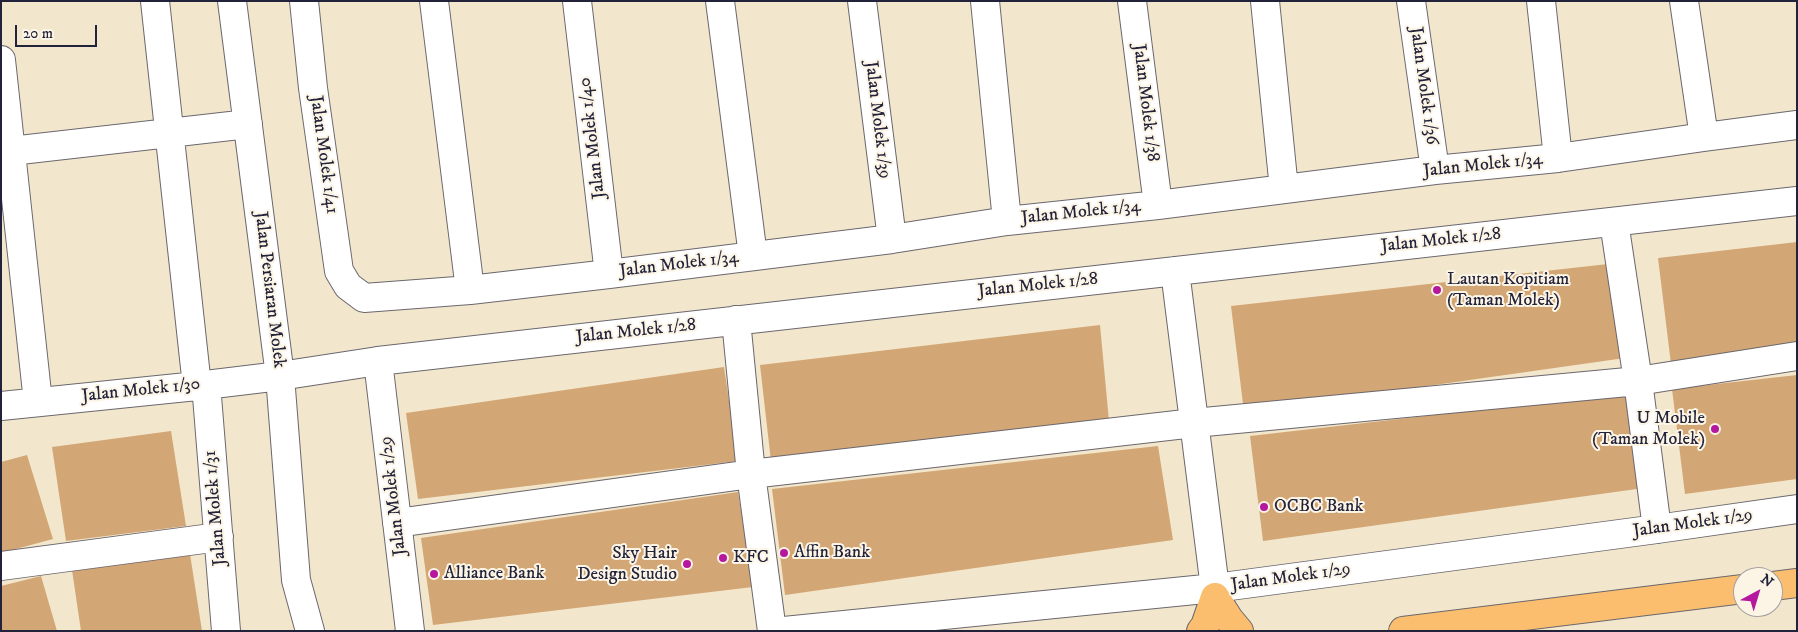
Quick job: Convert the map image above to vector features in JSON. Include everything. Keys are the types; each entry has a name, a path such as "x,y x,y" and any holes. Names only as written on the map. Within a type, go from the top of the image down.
{"main road":[{"path":"1783,585 1797,583"},
{"path":"1404,631 1733,590"},
{"path":"1201,631 1205,626 1215,593"},
{"path":"1215,593 1229,619 1239,631"}],"street":[{"name":"Jalan Molek 1/31","path":"155,1 202,385 219,537 226,631"},
{"name":"Jalan Persiaran Molek","path":"232,1 280,376 296,580 310,631"},
{"name":"Jalan Molek 1/41","path":"304,1 313,88 339,271 348,286 364,298"},
{"path":"434,1 470,290"},
{"name":"Jalan Molek 1/40","path":"577,1 609,274"},
{"path":"720,1 753,256"},
{"name":"Jalan Molek 1/39","path":"862,1 892,239"},
{"path":"986,1 1007,221"},
{"name":"Jalan Molek 1/38","path":"1132,1 1158,205"},
{"path":"1265,1 1284,189"},
{"name":"Jalan Molek 1/36","path":"1411,1 1435,170"},
{"path":"1541,1 1558,158"},
{"path":"1684,1 1704,136"},
{"path":"1,60 3,92 11,151 12,249 38,402"},
{"path":"11,151 248,124"},
{"name":"Jalan Molek 1/34","path":"364,298 470,290 609,274 892,239 1007,221 1158,205 1435,170 1558,158 1704,136 1797,125"},
{"name":"Jalan Molek 1/28","path":"280,376 378,361 1797,201"},
{"path":"1614,222 1638,380 1657,530"},
{"path":"1175,271 1215,593 1216,631"},
{"path":"736,320 751,474 772,631"},
{"path":"397,523 751,474 1194,423 1638,380 1797,356"},
{"name":"Jalan Molek 1/29","path":"378,361 410,631"},
{"name":"Jalan Molek 1/30","path":"1,406 280,376"},
{"name":"Jalan Molek 1/29","path":"784,631 1215,593 1797,509"},
{"path":"1,566 219,537"},
{"name":"Jalan Persiaran Molek","path":"290,631 296,580"}],"building":[{"path":"1797,242 1797,346 1671,364 1658,258"},
{"path":"1617,263 1632,357 1244,412 1231,306"},
{"path":"1100,325 1109,421 772,470 760,365"},
{"path":"724,367 738,461 418,499 406,413"},
{"path":"1797,375 1797,479 1685,494 1672,389"},
{"path":"1636,392 1651,487 1263,541 1250,436"},
{"path":"171,431 186,526 66,541 52,447"},
{"path":"1158,446 1173,540 785,595 772,489"},
{"path":"27,455 53,539 1,553 1,462"},
{"path":"738,492 753,587 433,625 421,538"},
{"path":"190,554 202,631 81,631 72,570"},
{"path":"41,576 57,631 1,631 1,586"}],"place":[{"name":"Lautan Kopitiam (Taman Molek)","path":"1437,290"},
{"name":"U Mobile (Taman Molek)","path":"1715,429"},
{"name":"OCBC Bank","path":"1264,507"},
{"name":"Affin Bank","path":"784,553"},
{"name":"KFC","path":"723,558"},
{"name":"Sky Hair Design Studio","path":"687,564"},
{"name":"Alliance Bank","path":"434,574"}]}
